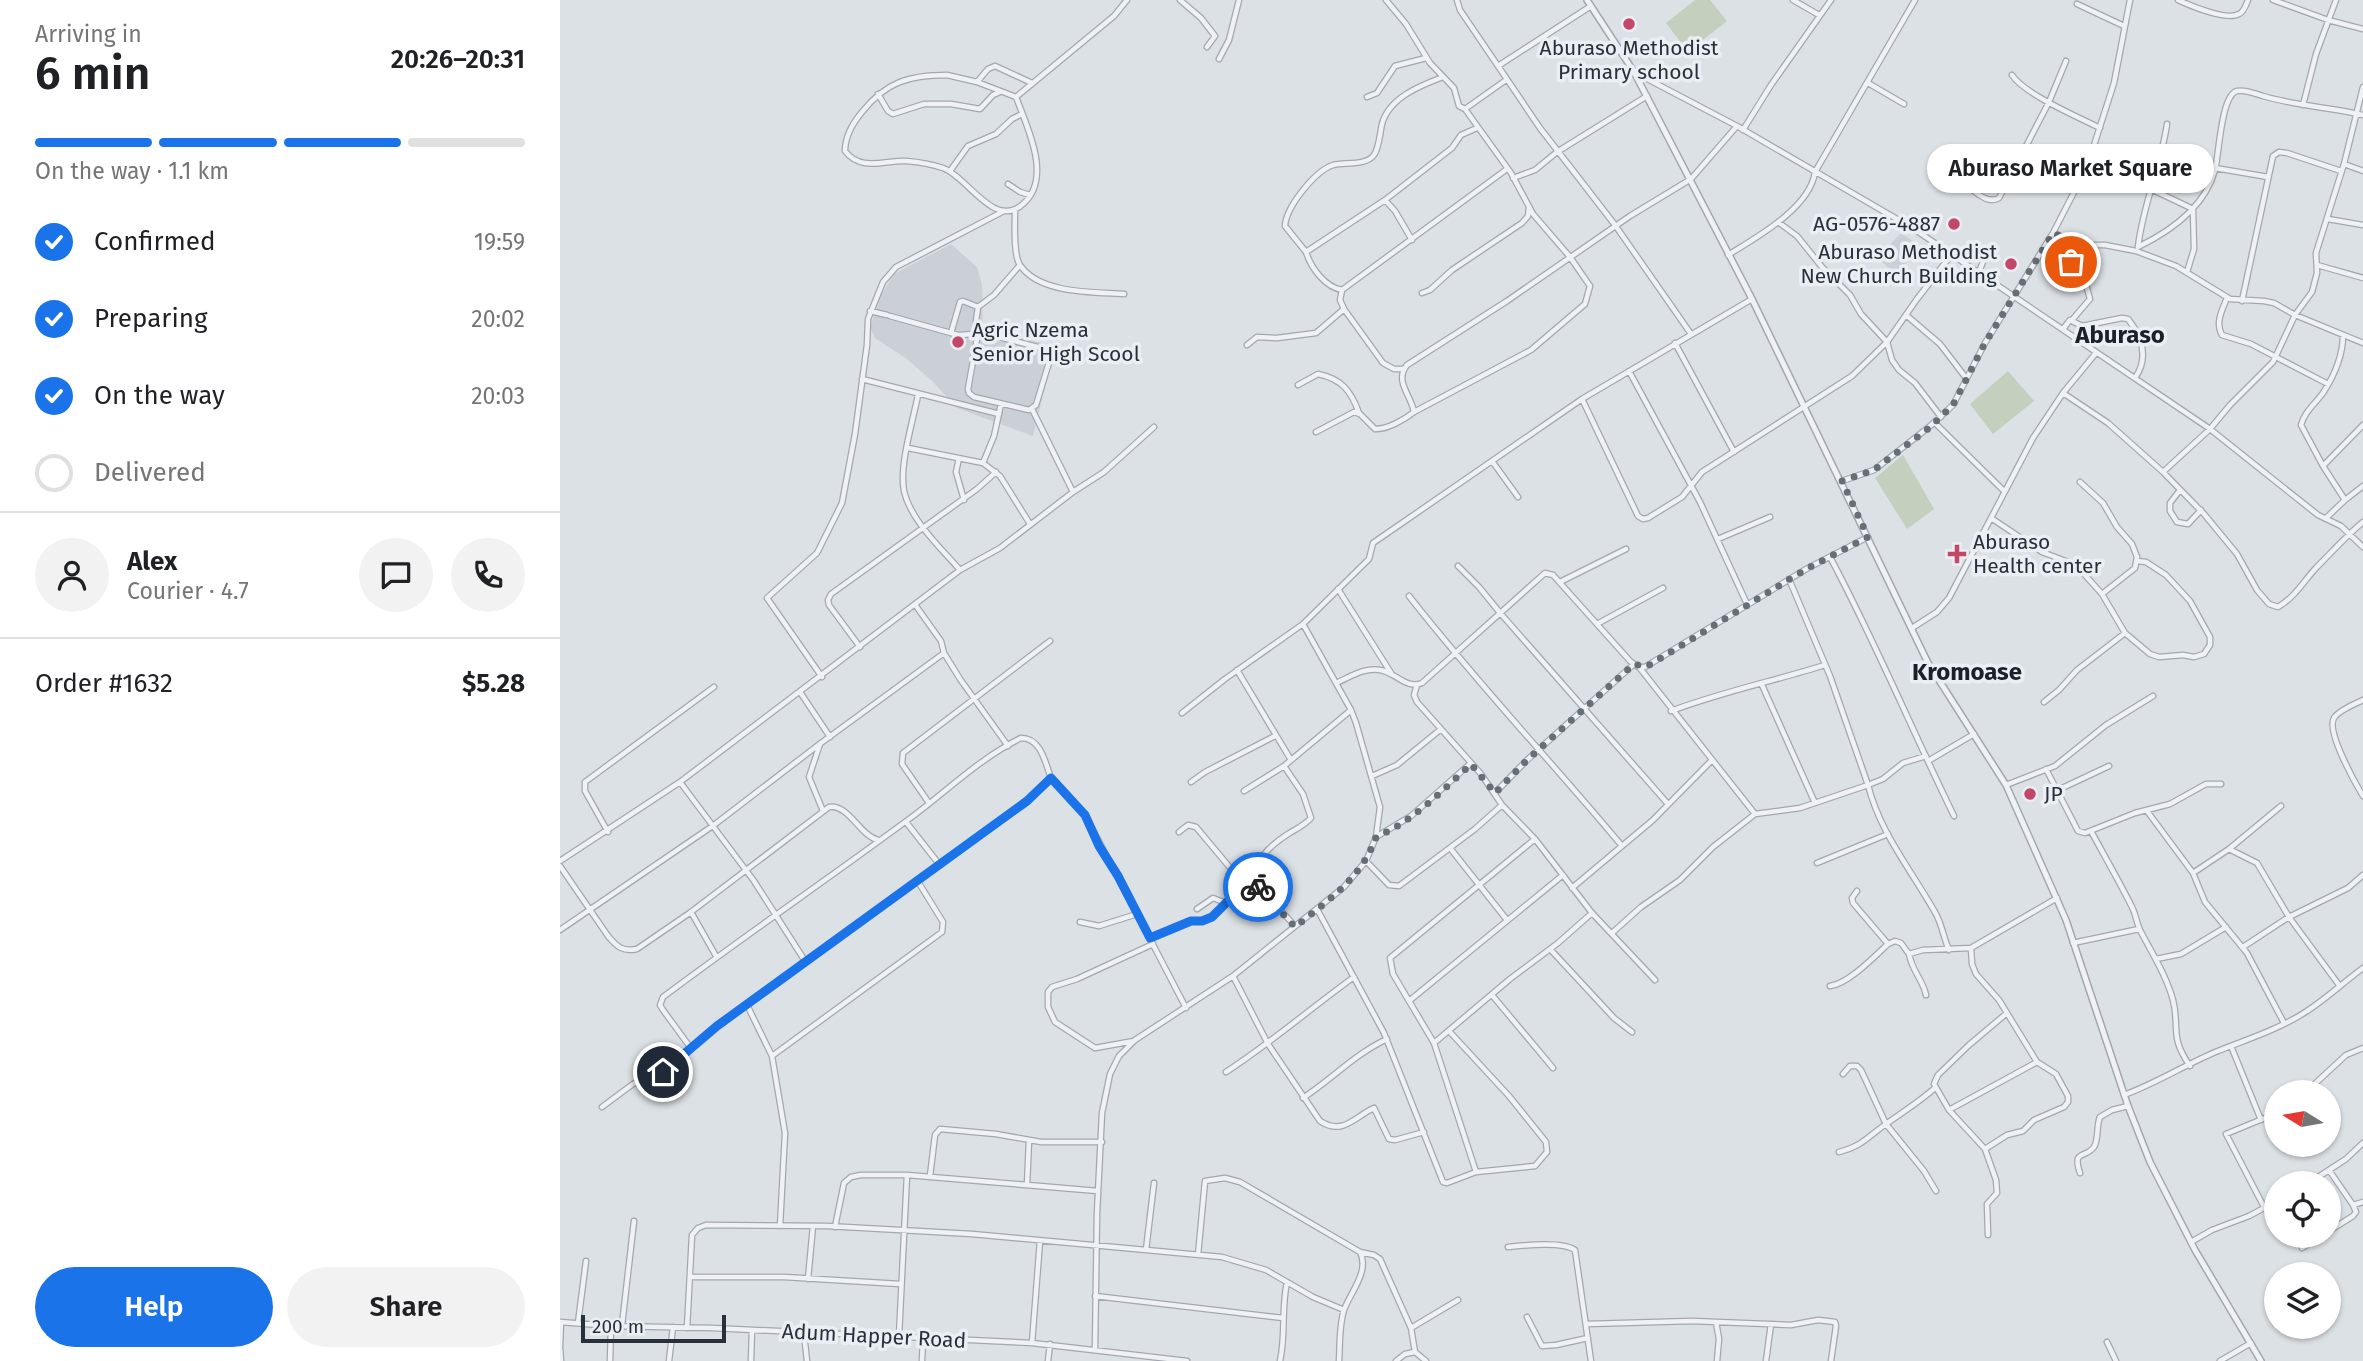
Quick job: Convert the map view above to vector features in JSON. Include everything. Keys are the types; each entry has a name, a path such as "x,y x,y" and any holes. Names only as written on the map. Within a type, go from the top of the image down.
{"street":[{"path":"1016,97 1069,56 1114,16 1127,0"},
{"path":"1180,0 1201,18 1215,36 1207,47"},
{"path":"1219,60 1229,40 1239,0"},
{"path":"1298,385 1318,374 1341,382 1354,398 1360,414 1374,429 1381,429 1531,350 1585,304 1590,286 1570,257 1533,214 1507,169 1465,109 1459,106 1454,89 1426,58 1406,24 1385,0"},
{"path":"1457,0 1460,10 1506,80 1557,152 1615,225 1691,334"},
{"path":"1793,0 1819,15"},
{"path":"1743,130 1831,0"},
{"path":"1728,255 1778,222 1813,184 1815,172 1915,0"},
{"path":"1842,481 1874,470 1953,405 2013,295 2053,233 2087,167 2114,83 2130,0"},
{"path":"2178,0 2230,16 2237,16 2242,12 2248,0"},
{"path":"2273,0 2363,29"},
{"path":"2303,104 2316,54 2336,0"},
{"path":"1498,66 1589,3 1634,72 1752,299 1928,663 2006,785 2057,898 2124,1095 2150,1162 2191,1242 2261,1361"},
{"path":"2077,4 2124,26"},
{"path":"1367,97 1377,93 1395,66 1426,58"},
{"path":"1964,184 1988,200 1995,201 1999,198 2049,102 2066,61"},
{"path":"977,82 991,66 1032,83"},
{"path":"1634,72 1737,126 1914,229 2210,429 2318,515 2334,521 2363,547"},
{"path":"822,677 767,598 817,552 838,511 855,433 870,311 883,282 896,267 1002,212 1015,210 1030,195 1037,165 1033,144 1016,97 977,82 947,75 916,76 878,94 855,120 847,135 845,151 850,157 875,165 902,161 927,163 950,171 1002,212"},
{"path":"2012,75 2016,81 2049,102 2100,128"},
{"path":"1342,290 1335,289 1324,281 1284,226 1285,219 1293,204 1323,169 1342,163 1368,160 1374,154 1387,109 1410,92 1443,77"},
{"path":"1465,109 1506,80"},
{"path":"1868,83 1904,104"},
{"path":"2163,472 2210,429 2276,357 2295,315 2312,292 2317,273 2315,253 2344,164 2363,87"},
{"path":"2137,249 2176,224 2208,190 2216,168 2223,119 2230,96 2235,91 2245,90 2363,115"},
{"path":"878,94 888,111 893,114 924,104 951,104 980,109 993,95 1002,91"},
{"path":"1513,178 1535,170 1557,152 1647,96"},
{"path":"950,171 968,146 996,134 1012,119 1022,114"},
{"path":"2137,249 2145,206 2163,148 2166,124"},
{"path":"1507,169 1342,290 1340,300 1344,310 1383,363 1394,369 1404,369 1615,225 1691,179 1737,126"},
{"path":"1306,253 1385,200 1452,148 1461,135 1477,128"},
{"path":"2242,301 2273,156 2278,152 2293,154 2341,171"},
{"path":"2344,164 2363,171"},
{"path":"2216,168 2268,177"},
{"path":"1008,184 1030,195"},
{"path":"2151,189 2193,209"},
{"path":"1385,200 1395,211 1412,240"},
{"path":"1422,293 1430,290 1452,270 1522,223 1528,216 1530,206"},
{"path":"2187,272 2194,249 2193,209"},
{"path":"870,311 951,333 978,333 1018,340 1049,350 1051,356 1048,367 1036,405 1032,409 1001,404 974,397 969,393 978,333 978,307 994,295 1020,265 1015,210"},
{"path":"2328,219 2363,225"},
{"path":"1778,222 1797,236 1822,267 1850,295 1861,314 1887,342 1892,360 1899,370 1915,383 1941,417"},
{"path":"2053,233 2073,242 2137,249 2187,272 2227,298 2264,301 2363,343"},
{"path":"2063,328 2090,299 2082,270 2071,262 2073,242"},
{"path":"1979,272 1988,249"},
{"path":"1582,399 1638,516 1648,518 1682,497 1702,472 1804,405 1842,384 1887,342 1952,254"},
{"path":"1020,265 1049,286 1124,294"},
{"path":"2316,265 2363,278"},
{"path":"2227,298 2218,328 2222,335 2251,344 2328,384"},
{"path":"1182,713 1303,624 1370,557 1373,543 1582,399 1752,299"},
{"path":"951,333 960,302 978,307"},
{"path":"1247,345 1257,337 1277,338 1316,333 1344,310"},
{"path":"1906,316 1940,344 1967,379"},
{"path":"2073,320 2082,326 2122,318 2130,321 2144,354 2143,365 2135,378"},
{"path":"2343,335 2341,354 2328,384 2303,416 2301,425 2345,500"},
{"path":"1675,343 1734,452"},
{"path":"1912,628 1937,612 1949,598 2037,431 2063,393 2096,353"},
{"path":"1404,369 1401,381 1410,396 1414,412"},
{"path":"1629,371 1691,484 1747,604"},
{"path":"862,379 999,414"},
{"path":"2063,393 2108,423 2163,472 2200,510 2242,561 2257,590 2270,604 2278,607 2299,591 2349,533 2363,522"},
{"path":"918,395 904,488 909,503 925,528 960,570"},
{"path":"983,463 994,436 1001,404"},
{"path":"1032,409 1073,492"},
{"path":"1316,432 1349,414 1360,414"},
{"path":"1935,422 2004,491"},
{"path":"2323,466 2363,425"},
{"path":"878,840 866,835 838,807 833,806 691,912 637,949 626,951 616,946 560,864 680,782 822,677 900,615 916,606 960,570 1000,548 1073,492 1104,472 1154,426"},
{"path":"908,448 983,463 996,472 1011,491 1030,524"},
{"path":"959,458 956,472 964,500"},
{"path":"1492,461 1518,497"},
{"path":"860,647 829,605 829,597 849,580 964,500 996,472"},
{"path":"2080,482 2102,503 2132,544 2137,561 2135,568 2102,594"},
{"path":"2326,518 2363,486"},
{"path":"2180,490 2170,503 2170,511 2177,522 2188,524 2200,510"},
{"path":"1718,538 1770,517"},
{"path":"1991,518 2042,552 2076,565 2102,594 2125,633 2154,656 2199,657 2210,645 2210,638 2202,620 2176,584 2146,562 2137,561"},
{"path":"1495,793 1584,708 1636,665 1651,664 1789,579 1868,537"},
{"path":"1559,582 1626,549"},
{"path":"1829,557 1859,612 1954,816"},
{"path":"1458,566 1668,804"},
{"path":"1655,980 1592,913 1535,839 1502,805 1495,793 1417,702 1414,695 1417,685 1455,655 1545,573 1550,573 1636,665 1755,814"},
{"path":"1789,579 1825,665 1877,813 1938,918 1949,950"},
{"path":"1597,624 1663,587"},
{"path":"1338,589 1391,673"},
{"path":"1409,596 1455,655 1540,749 1622,846"},
{"path":"916,606 942,642 944,653 974,699 1008,746"},
{"path":"1095,1348 1098,1191 1104,1103 1110,1073 1119,1056 1135,1040 1233,976 1344,887 1366,861 1376,837 1380,807 1351,710 1303,624"},
{"path":"2044,702 2077,670 2125,633"},
{"path":"929,803 902,764 903,753 1050,641"},
{"path":"560,930 714,825 944,653"},
{"path":"1671,711 1706,698 1762,685 1825,665"},
{"path":"1237,670 1291,760"},
{"path":"1336,683 1371,670 1391,673 1411,685 1417,685"},
{"path":"1762,685 1815,803"},
{"path":"608,832 585,791 585,782 714,687"},
{"path":"800,692 830,737"},
{"path":"2006,785 2055,766 2106,725 2153,696"},
{"path":"2363,700 2337,715 2333,725 2346,765 2363,796"},
{"path":"1244,791 1284,766 1351,710"},
{"path":"1372,776 1396,765 1441,729"},
{"path":"1612,933 1641,907 1680,880 1713,847 1755,814 1787,811 1868,785 1883,779 1903,763 1927,759 1974,734"},
{"path":"1191,782 1275,736"},
{"path":"690,1047 663,1010 661,1001 716,956 1021,738 1036,742 1051,778 1085,815 1186,1008"},
{"path":"821,743 809,777 823,811"},
{"path":"1572,888 1668,804 1712,760"},
{"path":"1376,837 1411,816 1471,764"},
{"path":"1150,938 1191,921 1207,919 1248,881 1263,854 1311,818 1303,794 1284,766"},
{"path":"2058,790 2109,766"},
{"path":"2046,769 2078,831 2091,831 2169,804 2206,784 2221,784"},
{"path":"602,1107 633,1084 663,1072 690,1047 805,961 1027,801 1051,778"},
{"path":"680,782 777,913 805,961"},
{"path":"1366,861 1389,885 1399,886 1502,805"},
{"path":"2193,873 2229,849 2281,806"},
{"path":"2147,811 2193,873 2205,902 2243,947 2284,1024"},
{"path":"906,822 939,864"},
{"path":"1179,832 1188,825 1196,827 1232,870 1262,890 1295,927"},
{"path":"2091,831 2133,909 2139,929 2156,959 2173,1001 2175,1034 2180,1052 2190,1066"},
{"path":"1817,863 1888,834"},
{"path":"1476,1172 1434,1043 1393,974 1390,958 1535,839"},
{"path":"1450,848 1507,920"},
{"path":"2229,849 2257,863 2289,917 2339,985"},
{"path":"1409,1001 1563,875"},
{"path":"2243,947 2289,917 2348,888 2363,875"},
{"path":"772,1056 942,932 943,922 917,880"},
{"path":"1857,891 1852,898 1853,903 1888,944"},
{"path":"1197,909 1213,898 1226,903"},
{"path":"1909,954 1923,950 1971,948 2057,898"},
{"path":"1317,909 1387,1039 1443,1182 1476,1172 1535,1166 1545,1158 1548,1149 1546,1142 1509,1096 1449,1031"},
{"path":"691,912 716,956"},
{"path":"1434,1043 1592,913"},
{"path":"1080,922 1099,926 1137,914"},
{"path":"2156,959 2181,954 2227,927"},
{"path":"2073,943 2139,929"},
{"path":"1829,986 1845,981 1895,941 1901,943 1909,954 1913,971 1927,995"},
{"path":"1135,1040 1121,1041 1101,1049 1095,1048 1055,1021 1046,999 1052,987 1077,979 1153,944"},
{"path":"1971,948 1976,974 2007,1013 2037,1062 2058,1076 2068,1096 2067,1105 2030,1122 2024,1132 2007,1135 1985,1149"},
{"path":"1550,950 1614,1018 1632,1032"},
{"path":"2124,1095 2145,1088 2231,1046 2284,1024 2308,1010 2363,968"},
{"path":"1233,976 1268,1044 1320,1121 1326,1125 1342,1127 1374,1108 1388,1139 1395,1140 1424,1132"},
{"path":"1226,1072 1268,1044 1321,1000 1354,977"},
{"path":"1492,995 1553,1068"},
{"path":"747,1005 772,1056 785,1133 780,1226"},
{"path":"1988,1235 1986,1206 1997,1192 1996,1180 1985,1149 1949,1110 1935,1088 1935,1080 1969,1045 2007,1013"},
{"path":"1303,1098 1345,1064 1387,1039"},
{"path":"2231,1046 2261,1120"},
{"path":"2319,1080 2346,1055 2363,1048"},
{"path":"1949,1110 2037,1062"},
{"path":"1843,1074 1854,1065 1861,1070 1886,1124 1924,1171 1936,1191"},
{"path":"1839,1152 1862,1144 1935,1088"},
{"path":"2080,1173 2078,1159 2095,1145 2100,1117 2112,1110 2128,1106"},
{"path":"2191,1242 2264,1207 2227,1134 2264,1119"},
{"path":"930,1177 935,1135 940,1129 1029,1140 1102,1142"},
{"path":"1027,1185 1029,1140"},
{"path":"2341,1224 2356,1212 2329,1170 2363,1143"},
{"path":"835,1227 844,1183 851,1177 861,1175 907,1175 1098,1191"},
{"path":"899,1336 907,1175"},
{"path":"1198,1255 1205,1181 1225,1178 1247,1186 1360,1252 1380,1259 1411,1328 1415,1352 1426,1361"},
{"path":"1146,1250 1154,1183"},
{"path":"2353,1205 2363,1202"},
{"path":"622,1325 634,1221"},
{"path":"687,1328 692,1234 698,1228 716,1224 904,1230 1236,1259 1266,1270 1313,1297 1344,1310"},
{"path":"808,1279 813,1226"},
{"path":"1032,1343 1040,1241"},
{"path":"1508,1247 1535,1245 1573,1248 1577,1255 1591,1361"},
{"path":"1339,1361 1344,1310 1363,1262 1360,1252"},
{"path":"578,1323 586,1261"},
{"path":"690,1277 900,1284"},
{"path":"1280,1361 1282,1307 1287,1282"},
{"path":"1095,1296 1283,1318"},
{"path":"1411,1328 1458,1300"},
{"path":"1527,1317 1542,1346 1588,1338"},
{"path":"1587,1324 1716,1322 1791,1325 1818,1320 1835,1322 1836,1335 1831,1361"},
{"path":"561,1322 561,1361"},
{"name":"Adum Happer Road","path":"561,1322 1050,1344 1187,1361"},
{"path":"1716,1322 1719,1339 1717,1361"},
{"path":"1766,1361 1771,1324"},
{"path":"610,1361 611,1326"},
{"path":"669,1361 673,1327"},
{"path":"751,1361 752,1330"},
{"path":"804,1334 807,1361"},
{"path":"922,1361 923,1338"},
{"path":"2107,1342 2116,1361"},
{"path":"2220,1361 2251,1343"},
{"path":"1048,1361 1050,1344"},
{"path":"1114,1361 1115,1351"},
{"path":"1396,1361 1405,1354 1415,1352"}],"shaded area":[{"path":"1901,233 1921,247 1896,274 1877,258"},
{"name":"Agric Nzema Senior High Scool","path":"951,244 977,267 982,284 983,329 1050,345 1052,358 1033,436 957,408 907,359 875,338 870,328 881,295 894,274"},
{"path":"2063,266 2076,271 2064,292 2052,285"}],"green space":[{"path":"1695,0 1710,0 1727,21 1688,52 1666,23"},
{"path":"2008,371 2034,401 1993,434 1970,404"},
{"path":"1903,455 1934,509 1907,529 1875,478"}],"way so far":[{"path":"1258,887 1295,927 1344,887 1366,861 1376,837 1411,816 1471,764 1495,793 1526,761 1634,664 1645,667 1651,664 1808,568 1868,537 1842,481 1874,470 1929,428 1953,405 1985,343 2053,233 2073,242 2071,262"}],"place":[{"name":"Aburaso Methodist Primary school","path":"1629,24"},
{"name":"AG-0576-4887","path":"1954,224"},
{"name":"Aburaso Market Square","path":"2071,262"},
{"name":"Aburaso Methodist New Church Building","path":"2011,264"},
{"name":"Agric Nzema Senior High Scool","path":"958,342"},
{"name":"Aburaso Health center","path":"1957,554"},
{"name":"JP","path":"2030,794"}],"district":[{"name":"Aburaso","path":"2120,335"},
{"name":"Kromoase","path":"1967,672"}],"route":[{"path":"663,1072 717,1026 1027,801 1051,778 1085,815 1099,846 1150,938 1191,921 1212,917 1248,881 1258,887"}]}
